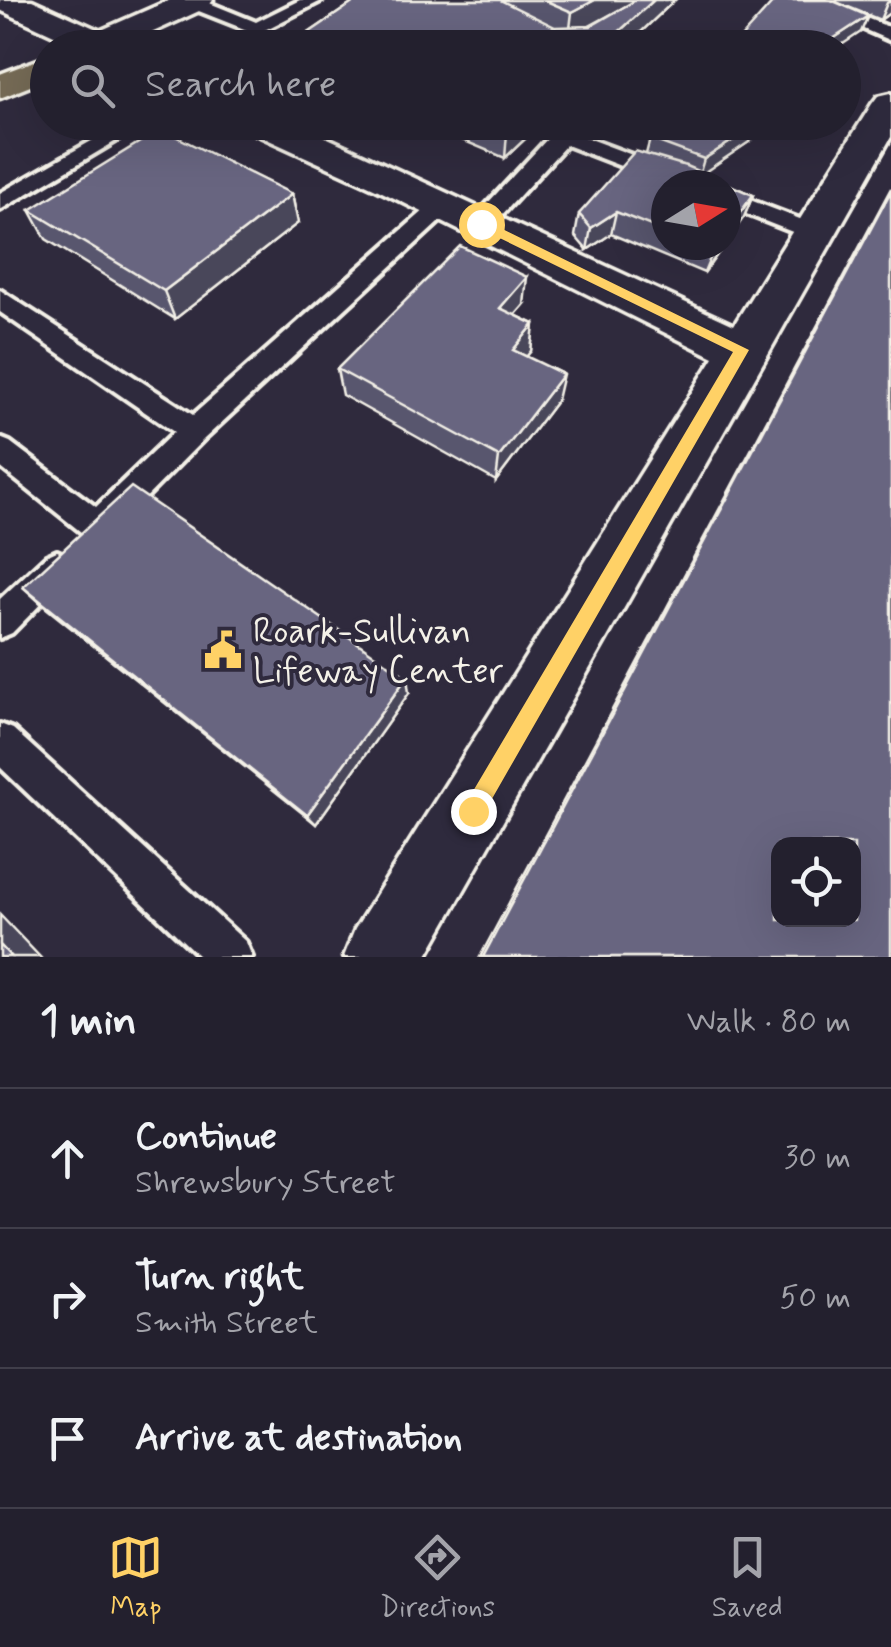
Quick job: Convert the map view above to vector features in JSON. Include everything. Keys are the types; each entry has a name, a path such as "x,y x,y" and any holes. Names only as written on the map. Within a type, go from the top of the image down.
{"highway":[{"path":"0,87 30,74"},
{"path":"0,103 30,97"}],"street":[{"path":"6,0 67,30"},
{"path":"133,30 195,1"},
{"path":"383,957 891,104"},
{"path":"299,140 742,350"}],"lane":[{"path":"195,1 257,29 314,0"},
{"path":"806,0 891,35"},
{"path":"0,203 104,140"},
{"path":"0,622 194,430 555,140"},
{"path":"593,140 659,170"},
{"path":"741,204 813,232"},
{"path":"0,299 194,430"},
{"path":"0,450 97,526"},
{"path":"0,742 231,957"}],"building":[{"path":"357,0 500,0 555,27 591,26 636,0 654,0 621,30 313,30"},
{"path":"544,0 595,0 572,12"},
{"path":"775,0 831,0 868,16 847,30 748,30"},
{"path":"143,140 183,140 292,194 164,291 30,210"},
{"path":"653,140 733,140 704,159"},
{"path":"635,151 695,170 651,170 651,226 616,212 591,228 579,214"},
{"path":"741,190 753,195 741,211"},
{"path":"891,191 891,957 483,957"},
{"path":"460,246 527,277 500,308 534,324 513,350 563,374 499,457 337,369"},
{"name":"Roark-Sullivan Lifeway Center","path":"131,487 407,677 307,815 23,587"},
{"path":"0,945 11,957 0,957"}],"place":[{"name":"Roark-Sullivan Lifeway Center","path":"223,650"}],"route":[{"path":"473,811 742,350 481,224"}]}
